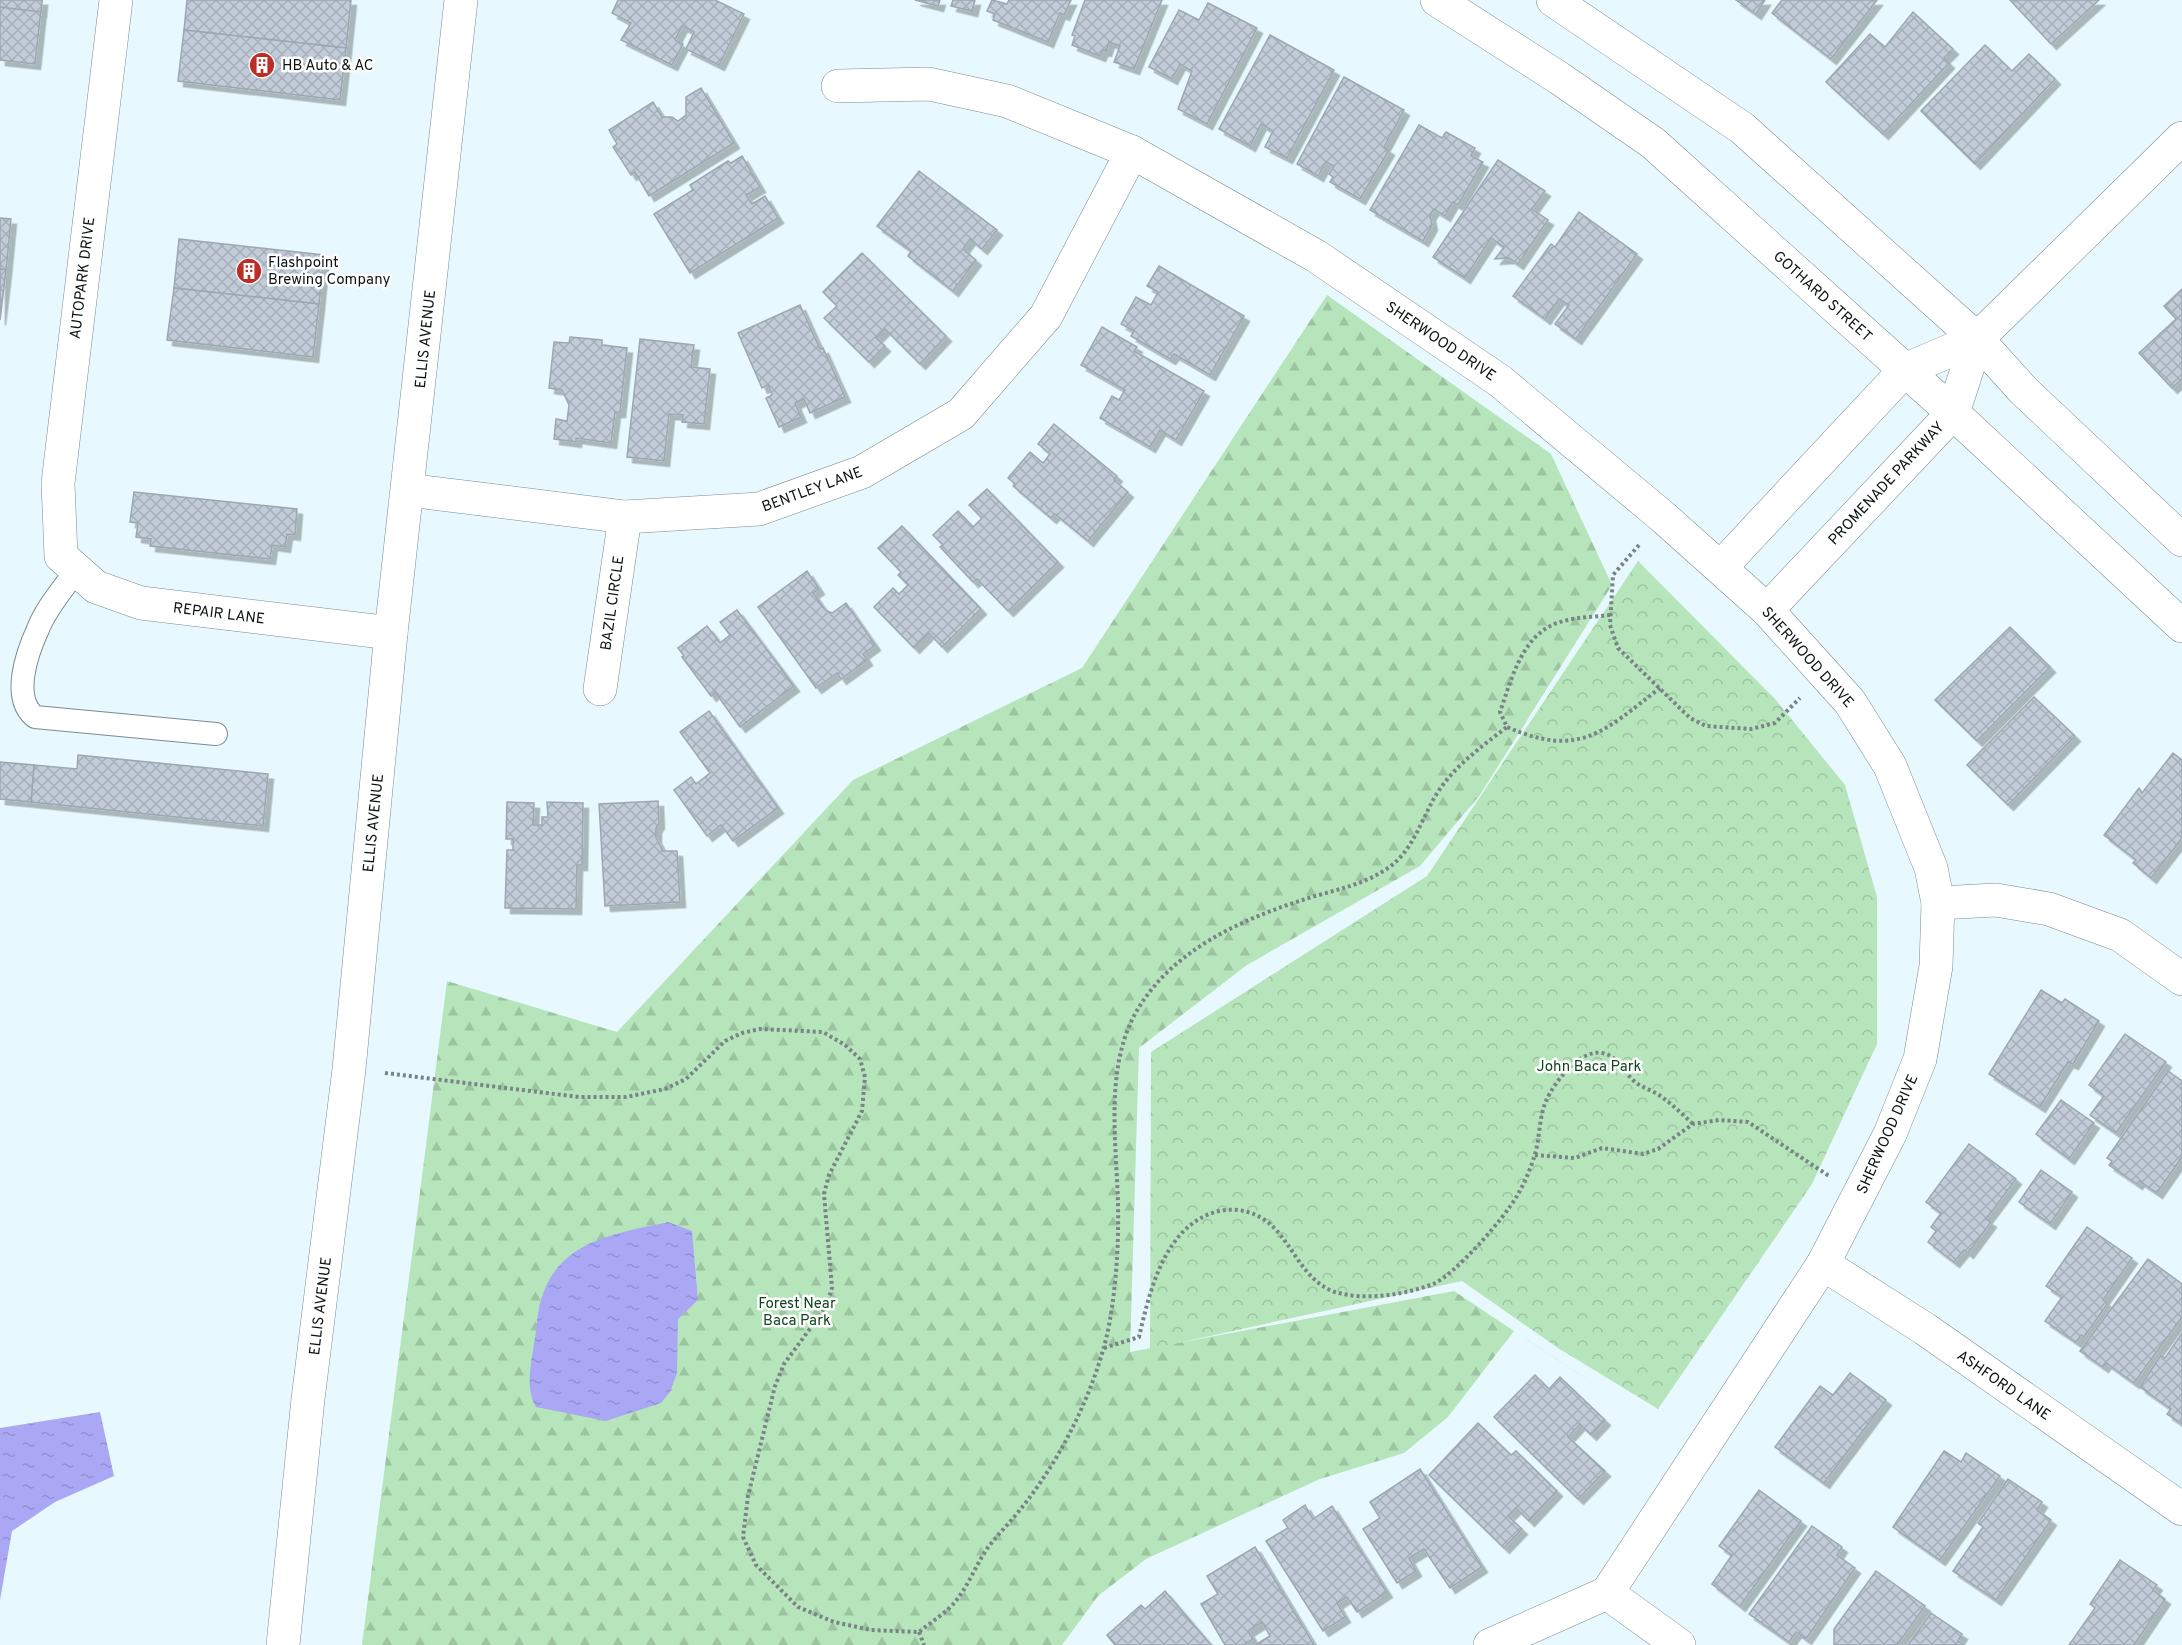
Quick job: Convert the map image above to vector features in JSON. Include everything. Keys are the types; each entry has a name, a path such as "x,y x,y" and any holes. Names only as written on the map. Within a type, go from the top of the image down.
{"street":[{"name":"AUTOPARK DRIVE","path":"69,563 58,483 116,0"},
{"name":"ELLIS AVENUE","path":"283,1645 308,1399 349,1069 391,633 461,0"},
{"name":"GOTHARD STREET","path":"1437,0 1559,78 1653,143 1953,413 2182,626"},
{"path":"1553,0 1742,128 1977,339 2023,390 2182,540"},
{"name":"SHERWOOD DRIVE","path":"838,86 929,84 1007,101 1132,152 1316,255 1491,375 1722,567 1767,610 1850,702 1890,765 1931,868 1938,903 1936,966 1920,1059 1890,1134 1860,1197 1823,1264 1607,1593"},
{"name":"PROMENADE PARKWAY","path":"1722,567 1905,370 1977,339 2182,138"},
{"name":"BENTLEY LANE","path":"408,490 624,517 759,509 862,472 961,414 1046,316 1132,152"},
{"name":"PROMENADE PARKWAY","path":"1767,610 1953,413 1977,339"},
{"name":"BAZIL CIRCLE","path":"600,689 624,517"},
{"name":"REPAIR LANE","path":"69,563 96,587 141,603 391,633"},
{"path":"1938,903 1996,900 2049,909 2120,935 2182,979"},
{"name":"ASHFORD LANE","path":"1823,1264 1925,1329 2182,1509"},
{"path":"1490,1645 1607,1593 1679,1645"}],"lane":[{"path":"69,563 38,627 25,669 23,701 27,711 35,717 216,734"}],"path":[{"path":"1664,517 1613,575 1610,625 1618,648 1690,718 1706,726 1751,729 1775,723 1823,674"},
{"path":"1610,615 1564,621 1550,626 1536,636 1524,651 1500,712 1507,727 1528,736 1581,740 1604,732 1660,688"},
{"path":"349,1069 579,1097 626,1097 666,1089 686,1078 725,1041 742,1033 760,1029 823,1032 845,1045 860,1059 865,1077 862,1111 829,1175 824,1194 832,1288 826,1307 784,1364 775,1386 748,1496 743,1537 756,1565 798,1607 834,1622 871,1629 919,1632 955,1603 987,1548 1028,1500 1058,1452 1085,1399 1104,1348 1118,1228 1114,1121 1117,1082 1124,1046 1134,1016 1150,989 1184,956 1220,934 1279,908 1370,881 1392,866 1414,838 1436,794 1457,769 1507,727"},
{"path":"1104,1348 1139,1337 1148,1296 1180,1232 1206,1214 1228,1209 1252,1212 1271,1225 1308,1273 1334,1292 1365,1296 1396,1294 1435,1283 1477,1247 1516,1196 1535,1155 1546,1102 1556,1086 1577,1062 1591,1053 1603,1053 1615,1059 1634,1081 1662,1097 1693,1124"},
{"path":"1535,1155 1575,1158 1602,1148 1643,1154 1658,1149 1693,1124 1719,1120 1748,1122 1860,1197"},
{"path":"919,1632 924,1645"}],"green space":[{"name":"Forest Near Baca Park","path":"1327,295 1551,454 1612,585 1480,795 1420,866 1247,965 1139,1048 1130,1352 1454,1291 1651,1422 1514,1331 1448,1417 1404,1453 1320,1479 1146,1559 1098,1596 1062,1645 362,1645 447,981 617,1032 853,780 1082,668"},
{"name":"John Baca Park","path":"1638,561 1776,700 1845,785 1877,897 1877,1044 1812,1184 1658,1409 1558,1348 1462,1281 1150,1349 1151,1052 1427,876"}],"water":[{"path":"668,1222 692,1231 698,1300 678,1319 677,1373 670,1392 661,1403 606,1421 536,1407 531,1392 530,1368 539,1306 552,1276 564,1261 578,1250 594,1242 630,1230"},
{"path":"100,1412 114,1476 55,1502 12,1531 0,1600 0,1428"}],"building":[{"path":"0,0 42,0 35,64 0,60"},
{"path":"0,0 42,0 41,12 0,7"},
{"path":"187,0 351,0 346,48 184,30"},
{"path":"618,0 715,0 744,14 719,65 686,49 694,32 682,26 675,40 683,44 672,65 621,40 631,23 612,13"},
{"path":"915,0 940,0 938,6"},
{"path":"953,0 975,0 972,11 951,6"},
{"path":"992,0 1007,4 1009,0 1071,0 1064,15 1060,13 1048,42 993,20 995,14 987,11"},
{"path":"1085,0 1162,0 1134,69 1114,62 1120,46 1109,42 1106,51 1103,50 1100,56 1072,45 1075,36 1072,35"},
{"path":"1736,0 1765,0 1756,14"},
{"path":"1782,0 1877,0 1831,59 1772,13"},
{"path":"2010,0 2099,0 2051,44"},
{"path":"1208,3 1257,28 1207,124 1178,109 1192,71 1180,64 1172,79 1149,67 1179,10 1199,20"},
{"path":"1913,12 1953,49 1944,58 1949,63 1883,134 1826,82 1870,34 1885,47"},
{"name":"HB Auto & AC","path":"184,30 346,48 340,100 178,81"},
{"path":"1270,35 1334,70 1287,158 1265,147 1273,131 1261,124 1250,146 1219,129"},
{"path":"1985,45 2012,71 2029,54 2055,79 1975,164 1921,111"},
{"path":"1344,77 1404,110 1384,147 1389,150 1360,199 1330,182 1333,177 1329,174 1334,166 1326,162 1318,176 1297,164"},
{"path":"701,88 734,143 649,196 635,172 631,175 613,147 617,144 609,130 653,102 662,117 672,117 678,121 686,115 686,97"},
{"path":"1419,125 1442,138 1446,132 1475,148 1471,156 1483,162 1458,205 1453,202 1445,216 1434,209 1430,215 1432,225 1423,241 1370,210"},
{"path":"742,156 760,187 746,195 752,204 765,196 778,218 690,273 654,214 693,190 690,185 728,161 731,163"},
{"path":"1498,160 1545,191 1532,209 1548,220 1518,264 1509,258 1495,259 1504,247 1491,238 1465,278 1433,257"},
{"path":"919,171 997,230 982,249 970,239 963,249 976,260 953,291 908,256 911,251 877,226"},
{"path":"1579,212 1637,254 1576,339 1555,324 1569,305 1559,299 1545,319 1513,296 1551,244 1555,247"},
{"path":"0,218 11,219 6,270 0,269"},
{"name":"Flashpoint Brewing Company","path":"179,239 324,255 319,304 174,288"},
{"path":"862,253 946,336 920,364 885,329 876,338 885,346 869,362 824,318 837,306 823,292"},
{"path":"1159,266 1244,316 1210,375 1174,354 1170,359 1131,336 1134,331 1121,324 1136,297 1151,305 1158,292 1147,286"},
{"path":"0,269 6,270 0,320"},
{"path":"174,288 319,304 313,357 167,340"},
{"path":"2182,289 2182,379 2172,388 2139,353 2176,319 2164,306"},
{"path":"800,305 845,397 810,413 804,399 795,403 801,417 779,427 766,398 772,395 768,385 762,388 738,333"},
{"path":"1102,327 1137,347 1134,351 1204,391 1176,440 1160,430 1150,447 1100,418 1112,396 1119,400 1125,390 1081,365"},
{"path":"570,337 602,340 602,345 627,348 620,412 615,412 611,443 576,438 576,442 554,439 556,419 567,421 569,405 562,390 549,388 554,342 569,343"},
{"path":"640,339 694,345 691,367 710,369 704,424 682,422 683,415 669,414 664,461 627,457"},
{"path":"1054,424 1117,476 1114,480 1128,492 1088,541 1055,514 1051,518 1013,486 1015,484 1008,478 1030,452 1043,463 1050,454 1038,444"},
{"path":"987,489 1058,562 1008,611 977,579 973,582 940,547 943,545 933,535 958,511 973,527 982,518 969,505"},
{"path":"134,492 297,509 295,535 287,534 285,547 272,545 270,559 150,546 151,539 136,537 138,523 130,522"},
{"path":"902,526 981,609 942,647 929,633 914,648 874,607 893,588 899,594 908,585 898,575 901,572 878,548"},
{"path":"807,571 819,589 813,593 825,610 832,613 846,603 875,645 863,654 867,660 841,679 837,673 816,688 758,607"},
{"path":"737,610 794,686 740,727 715,692 711,696 682,657 684,656 678,648 707,626 720,643 730,635 720,622"},
{"path":"2010,627 2050,667 1977,741 1935,700"},
{"path":"2034,697 2075,736 2008,805 1967,765"},
{"path":"709,711 778,808 733,841 721,825 707,836 674,790 691,777 696,784 710,773 680,732"},
{"path":"2173,753 2182,760 2182,838 2151,878 2133,863 2136,860 2104,835 2139,788 2142,793"},
{"path":"78,755 268,774 263,826 31,802 34,765 77,769"},
{"path":"0,762 34,765 31,802 0,799"},
{"path":"658,801 659,823 656,828 656,838 663,851 677,851 680,902 605,906 599,804"},
{"path":"507,802 534,803 533,825 542,825 542,817 548,817 547,802 583,803 582,865 577,865 576,909 505,908 507,850 513,850 513,839 506,839"},
{"path":"2041,990 2062,1003 2065,999 2099,1021 2073,1064 2068,1062 2040,1107 1989,1074"},
{"path":"2125,1034 2166,1062 2116,1133 2090,1115 2104,1096 2089,1085"},
{"path":"2168,1071 2182,1081 2182,1157 2157,1193 2139,1181 2137,1184 2109,1165 2112,1161 2107,1158"},
{"path":"2061,1100 2094,1123 2069,1159 2036,1134"},
{"path":"1969,1144 2016,1179 1986,1219 1991,1222 1968,1253 1964,1250 1954,1262 1928,1242 1936,1231 1931,1227 1941,1213 1926,1202"},
{"path":"2041,1170 2072,1192 2050,1224 2019,1202"},
{"path":"2087,1227 2132,1258 2103,1300 2108,1303 2084,1337 2081,1335 2076,1342 2045,1321 2062,1297 2046,1286"},
{"path":"2148,1259 2182,1284 2182,1317 2134,1383 2106,1363 2103,1367 2080,1351"},
{"path":"2182,1333 2182,1424 2167,1414 2171,1409 2140,1387 2161,1355 2165,1358"},
{"path":"1850,1373 1886,1400 1824,1483 1775,1447 1820,1386 1833,1395"},
{"path":"1535,1375 1549,1389 1560,1377 1605,1420 1591,1435 1580,1424 1568,1437 1605,1471 1578,1499 1494,1417"},
{"path":"1478,1423 1511,1455 1516,1451 1557,1491 1529,1521 1516,1508 1508,1516 1522,1529 1504,1548 1429,1475"},
{"path":"1944,1451 1961,1462 1966,1453 2000,1476 1940,1560 1893,1527"},
{"path":"1420,1469 1482,1567 1450,1588 1424,1549 1409,1558 1416,1571 1397,1583 1363,1529 1380,1518 1370,1502"},
{"path":"2008,1479 2042,1502 2037,1510 2051,1520 1996,1600 1953,1571 1983,1527 1978,1523"},
{"path":"1759,1490 1801,1521 1740,1606 1712,1584 1732,1555 1719,1546"},
{"path":"1305,1505 1313,1519 1332,1506 1387,1592 1357,1612 1347,1597 1337,1603 1345,1617 1323,1631 1266,1541 1288,1528 1283,1520"},
{"path":"1812,1526 1842,1547 1837,1555 1855,1568 1806,1639 1796,1632 1789,1642 1749,1614"},
{"path":"1255,1547 1314,1645 1255,1645 1270,1636 1262,1622 1248,1631 1253,1639 1243,1645 1225,1645 1201,1604 1218,1594 1207,1576"},
{"path":"2120,1560 2157,1585 2153,1590 2165,1599 2134,1645 2069,1645 2095,1608 2090,1604"},
{"path":"1876,1571 1925,1606 1897,1645 1834,1645 1834,1629"},
{"path":"1165,1591 1211,1645 1115,1645 1107,1635 1141,1605 1145,1609"},
{"path":"1931,1613 1962,1634 1958,1641 1964,1645 1908,1645"}],"place":[{"name":"HB Auto & AC","path":"262,65"},
{"name":"Flashpoint Brewing Company","path":"249,271"}]}
